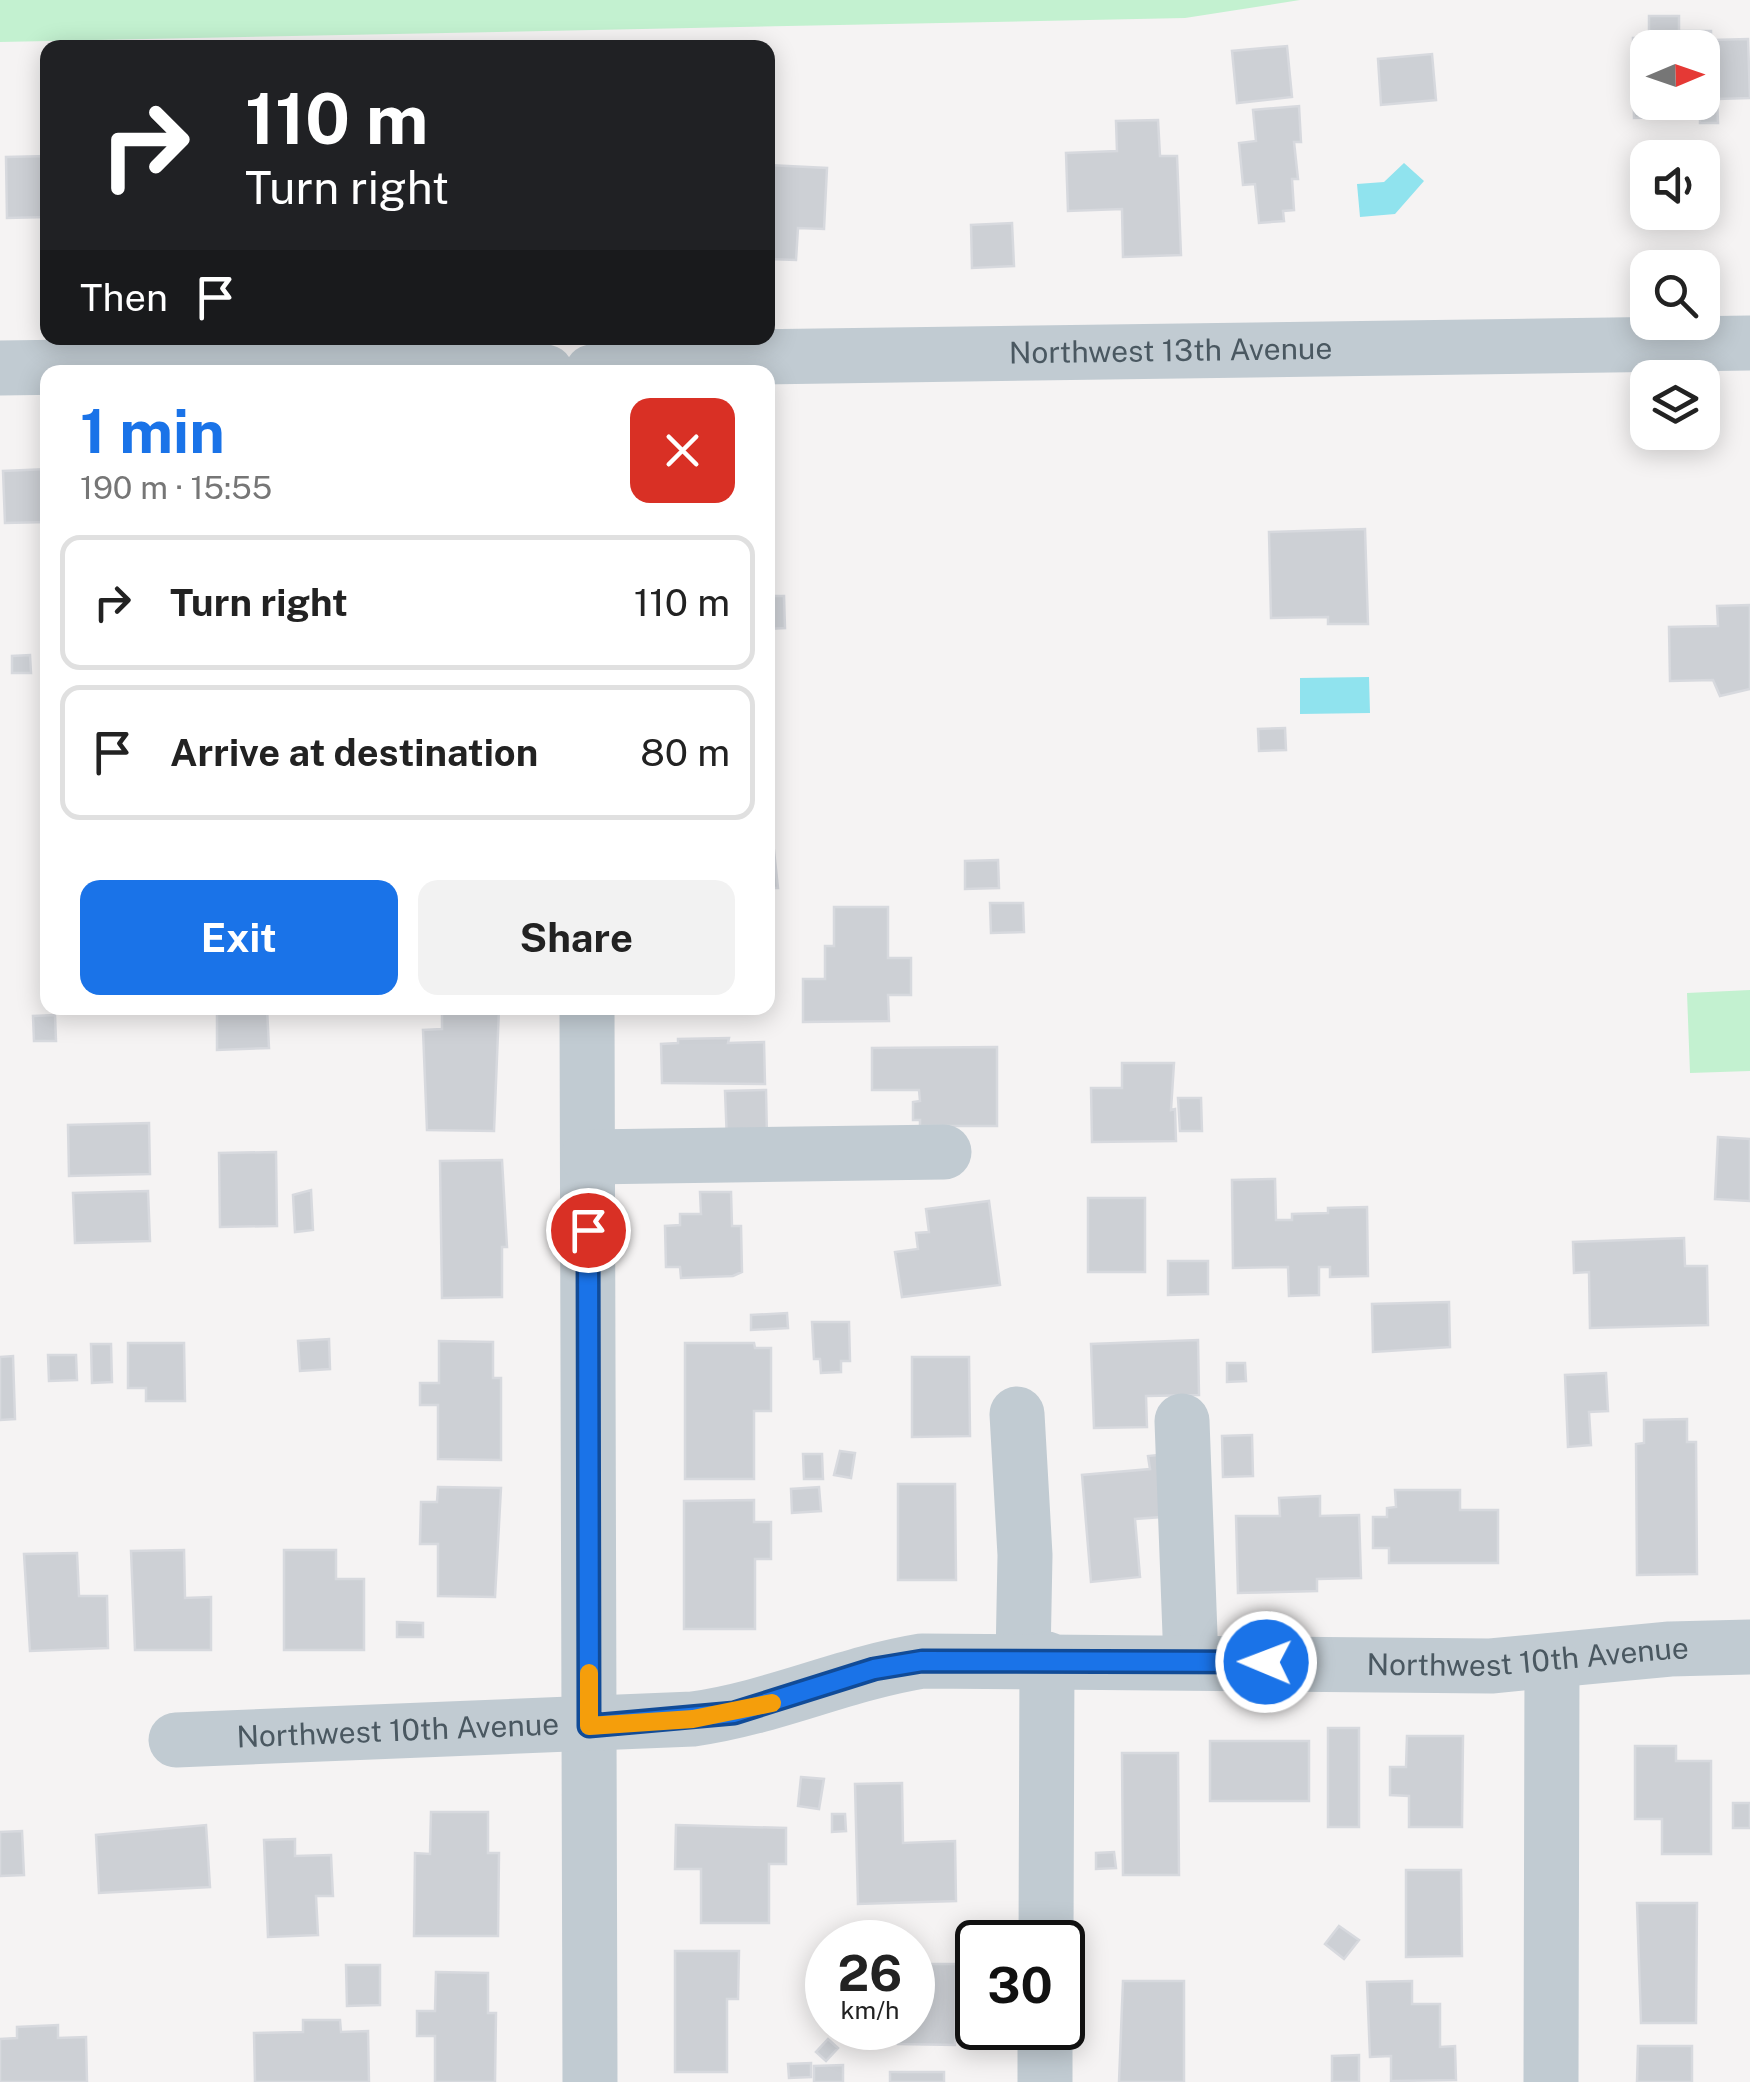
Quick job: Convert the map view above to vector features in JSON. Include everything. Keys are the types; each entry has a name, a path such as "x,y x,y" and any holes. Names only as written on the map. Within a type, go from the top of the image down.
{"street":[{"name":"Northwest 13th Avenue","path":"621,365 682,358 1750,344"},
{"path":"248,365 511,365"},
{"path":"0,368 40,368"},
{"path":"587,1015 590,2082"},
{"path":"588,1157 944,1152"},
{"path":"1017,1414 1035,1659 1045,1920"},
{"path":"1182,1421 1191,1661"},
{"name":"Northwest 10th Avenue","path":"176,1740 589,1726 734,1713 874,1669 922,1661 1552,1664 1670,1649 1750,1646"},
{"path":"1551,2082 1552,1664"},
{"path":"1045,2082 1046,2050"}],"green space":[{"path":"0,0 1300,0 1185,18 0,42"},
{"path":"1750,990 1750,1071 1690,1073 1687,993"}],"water":[{"path":"1404,163 1424,181 1395,214 1360,217 1357,184 1384,182"},
{"path":"1369,677 1370,713 1300,714 1300,678"}],"building":[{"path":"1649,16 1679,16 1679,30 1649,30"},
{"path":"1748,39 1750,98 1720,99 1720,40"},
{"path":"1287,46 1292,97 1237,103 1232,51"},
{"path":"1432,54 1436,100 1381,105 1378,59"},
{"path":"1299,106 1301,142 1294,142 1298,179 1292,179 1294,210 1283,211 1284,221 1259,223 1255,184 1243,185 1239,143 1256,141 1253,110"},
{"path":"1158,120 1160,156 1177,156 1181,255 1123,257 1122,209 1068,211 1066,153 1117,151 1116,121"},
{"path":"40,156 40,217 7,218 6,157"},
{"path":"775,165 827,168 824,229 798,228 796,260 775,259"},
{"path":"1012,223 1014,266 972,268 971,225"},
{"path":"40,469 40,522 5,523 3,471"},
{"path":"1365,529 1368,624 1328,624 1328,617 1271,618 1269,532"},
{"path":"775,596 784,596 785,628 775,629"},
{"path":"1750,605 1750,689 1720,696 1713,680 1670,681 1669,627 1718,626 1717,606"},
{"path":"30,655 31,673 12,673 12,656"},
{"path":"1285,728 1286,750 1259,751 1258,729"},
{"path":"998,860 999,888 965,889 965,861"},
{"path":"990,903 1023,903 1024,932 991,933"},
{"path":"834,907 888,907 888,958 911,958 911,995 888,995 889,1021 803,1022 803,979 825,979 825,946 834,946"},
{"path":"55,1015 56,1041 34,1041 33,1016"},
{"path":"217,1015 267,1015 269,1048 217,1050"},
{"path":"442,1015 499,1015 494,1131 427,1130 423,1030 442,1029"},
{"path":"729,1038 728,1043 764,1042 765,1084 662,1083 661,1044 678,1043 678,1039"},
{"path":"997,1047 997,1126 920,1126 920,1120 913,1120 913,1102 920,1101 919,1090 872,1090 872,1048"},
{"path":"1122,1063 1174,1063 1171,1110 1175,1109 1176,1141 1092,1142 1091,1088 1122,1088"},
{"path":"766,1090 767,1139 727,1141 725,1091"},
{"path":"1178,1098 1201,1098 1202,1131 1180,1131"},
{"path":"149,1123 150,1174 69,1176 68,1125"},
{"path":"1718,1137 1750,1139 1750,1201 1715,1199"},
{"path":"276,1152 277,1226 220,1227 219,1153"},
{"path":"502,1160 507,1247 502,1247 502,1297 442,1298 440,1161"},
{"path":"1275,1179 1276,1220 1292,1220 1292,1214 1328,1213 1328,1208 1367,1207 1368,1276 1330,1277 1330,1267 1319,1267 1319,1295 1289,1296 1288,1267 1233,1268 1232,1180"},
{"path":"311,1190 313,1230 295,1232 293,1195"},
{"path":"148,1191 150,1241 75,1243 73,1193"},
{"path":"700,1192 731,1192 732,1226 741,1226 742,1272 733,1276 681,1278 680,1267 666,1267 665,1226 680,1225 680,1214 701,1214"},
{"path":"1088,1198 1145,1198 1145,1272 1088,1272"},
{"path":"989,1201 1000,1285 902,1297 895,1252 918,1249 916,1233 929,1232 926,1209"},
{"path":"1684,1238 1685,1266 1707,1266 1708,1325 1590,1328 1589,1272 1574,1273 1573,1242"},
{"path":"1168,1261 1208,1261 1208,1294 1168,1295"},
{"path":"1449,1302 1450,1347 1373,1352 1372,1304"},
{"path":"787,1313 788,1328 751,1330 751,1315"},
{"path":"812,1322 849,1322 850,1361 841,1361 841,1372 821,1373 820,1359 814,1359"},
{"path":"329,1339 330,1369 300,1371 298,1341"},
{"path":"1198,1340 1199,1395 1146,1396 1147,1427 1094,1428 1091,1344"},
{"path":"439,1341 493,1342 493,1378 501,1378 501,1460 438,1459 438,1405 420,1405 420,1383 439,1383"},
{"path":"128,1343 184,1343 185,1401 146,1401 146,1388 128,1388"},
{"path":"685,1343 754,1343 755,1348 771,1348 771,1411 754,1411 754,1479 685,1479"},
{"path":"91,1344 111,1344 112,1382 92,1383"},
{"path":"48,1355 76,1355 77,1380 49,1381"},
{"path":"13,1356 15,1419 0,1420 0,1357"},
{"path":"912,1357 969,1357 970,1436 912,1437"},
{"path":"1227,1363 1245,1363 1246,1381 1227,1382"},
{"path":"1606,1373 1608,1411 1589,1412 1591,1445 1568,1447 1565,1375"},
{"path":"1687,1419 1687,1442 1696,1442 1697,1574 1637,1575 1636,1444 1644,1443 1644,1420"},
{"path":"1252,1435 1253,1476 1223,1477 1222,1436"},
{"path":"840,1451 855,1453 851,1478 834,1475"},
{"path":"803,1454 822,1454 823,1479 804,1479"},
{"path":"1167,1454 1175,1516 1135,1519 1140,1577 1091,1582 1082,1475 1150,1469 1148,1456"},
{"path":"898,1484 955,1484 956,1580 898,1580"},
{"path":"438,1487 501,1488 495,1597 438,1596 438,1544 420,1544 421,1502 437,1502"},
{"path":"819,1487 821,1511 792,1513 791,1489"},
{"path":"1395,1490 1460,1490 1460,1510 1498,1510 1498,1563 1389,1563 1389,1548 1373,1548 1373,1517 1387,1517 1387,1508 1396,1507"},
{"path":"1320,1496 1320,1516 1359,1515 1361,1578 1317,1579 1317,1591 1238,1593 1236,1516 1280,1516 1279,1498"},
{"path":"754,1500 754,1522 771,1522 771,1559 755,1559 755,1629 684,1629 684,1501"},
{"path":"184,1550 185,1598 211,1597 211,1650 135,1650 131,1551"},
{"path":"284,1550 336,1550 336,1579 364,1579 364,1650 284,1650"},
{"path":"77,1553 79,1596 107,1596 108,1648 30,1651 24,1554"},
{"path":"397,1622 423,1623 423,1637 397,1637"},
{"path":"1328,1728 1359,1728 1359,1827 1328,1827"},
{"path":"1407,1736 1463,1736 1462,1827 1409,1827 1409,1796 1390,1795 1390,1767 1406,1767"},
{"path":"1210,1741 1309,1741 1309,1801 1210,1801"},
{"path":"1635,1746 1676,1746 1676,1761 1711,1761 1711,1854 1662,1854 1662,1819 1635,1819"},
{"path":"1122,1753 1178,1753 1179,1875 1123,1875"},
{"path":"801,1777 824,1779 819,1809 798,1806"},
{"path":"902,1783 903,1843 955,1841 956,1901 858,1904 855,1784"},
{"path":"1733,1803 1750,1803 1750,1828 1733,1828"},
{"path":"431,1812 488,1812 488,1853 499,1853 498,1936 414,1936 415,1853 430,1854"},
{"path":"832,1814 845,1814 846,1831 832,1832"},
{"path":"206,1825 210,1887 99,1893 96,1835"},
{"path":"676,1825 786,1828 786,1864 769,1864 769,1923 701,1923 701,1869 675,1869"},
{"path":"22,1831 24,1875 0,1876 0,1832"},
{"path":"295,1839 295,1856 331,1855 333,1896 316,1896 318,1935 268,1937 264,1840"},
{"path":"1114,1852 1116,1868 1096,1869 1096,1853"},
{"path":"1406,1870 1461,1870 1462,1956 1406,1957"},
{"path":"1637,1903 1697,1903 1696,2023 1641,2023"},
{"path":"1339,1926 1359,1940 1344,1959 1325,1944"},
{"path":"675,1951 739,1951 738,1999 727,1999 727,2072 675,2072"},
{"path":"935,1964 955,1964 955,2045 935,2045"},
{"path":"346,1965 380,1965 380,2005 347,2006"},
{"path":"436,1972 488,1973 488,2013 496,2013 495,2082 435,2082 435,2036 417,2036 417,2011 435,2011"},
{"path":"1123,1981 1184,1981 1184,2082 1119,2082"},
{"path":"1412,1981 1412,2004 1440,2004 1440,2047 1455,2046 1456,2080 1391,2081 1391,2056 1370,2057 1367,1982"},
{"path":"303,2020 340,2020 341,2032 368,2031 369,2082 255,2082 254,2033 303,2032"},
{"path":"58,2025 58,2038 86,2037 87,2082 0,2082 0,2039 17,2038 17,2027"},
{"path":"1638,2046 1692,2046 1692,2082 1637,2082"},
{"path":"818,2050 836,2050 826,2061"},
{"path":"1359,2055 1359,2082 1332,2082 1332,2056"},
{"path":"811,2063 811,2077 789,2078 788,2064"},
{"path":"843,2065 843,2082 814,2082 814,2066"},
{"path":"890,2072 944,2072 944,2082 890,2082"}],"slow traffic":[{"path":"589,1673 589,1726 693,1719 772,1703"}],"route":[{"path":"588,1230 589,1726 734,1713 874,1669 922,1661 978,1658 1266,1662"}]}
